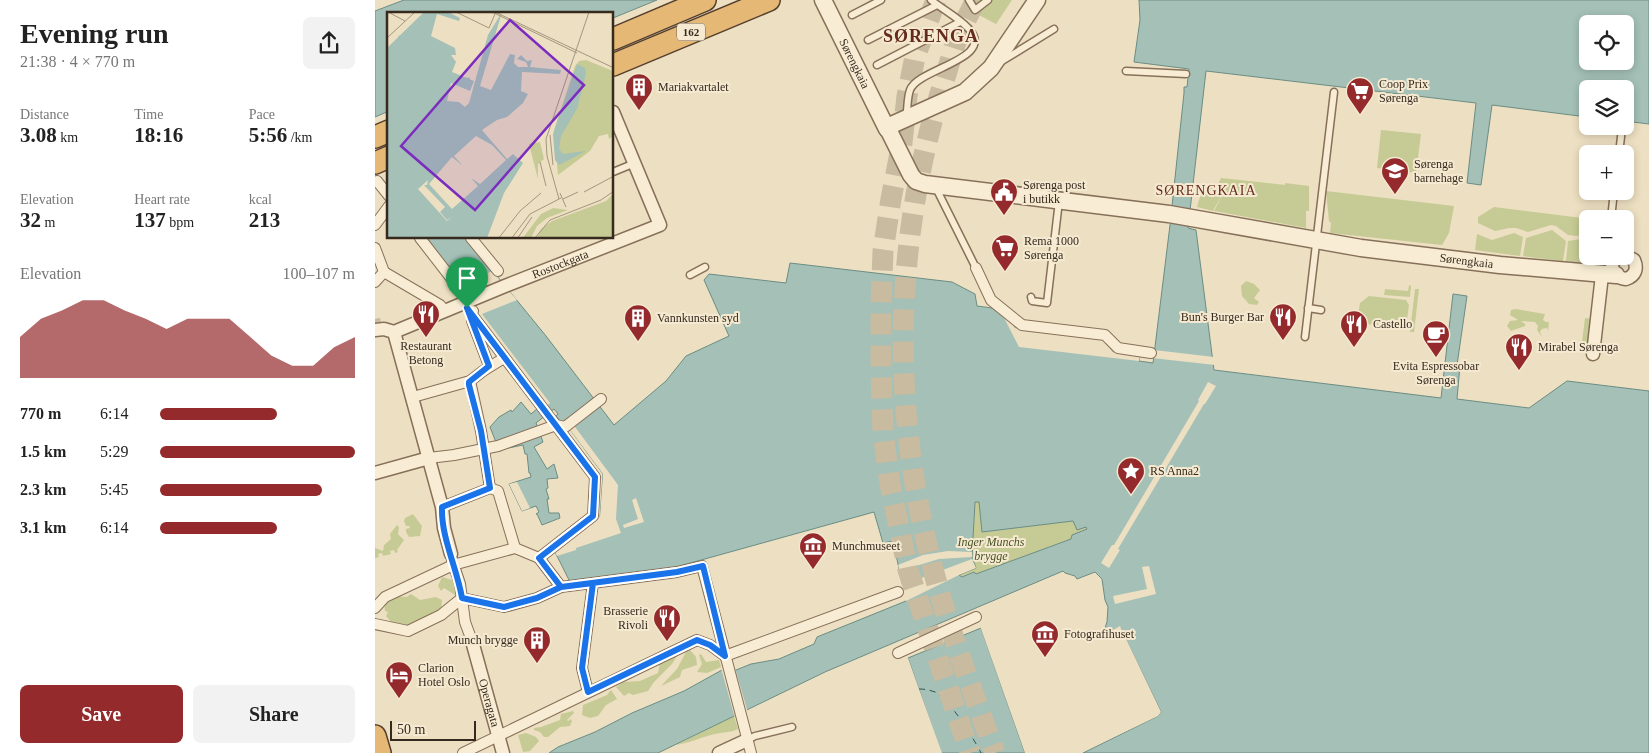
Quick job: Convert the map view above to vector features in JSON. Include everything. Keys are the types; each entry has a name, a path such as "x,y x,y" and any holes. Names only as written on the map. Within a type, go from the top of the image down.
{"highway":[{"name":"162","path":"614,38 705,0"},
{"name":"162","path":"614,65 769,0"},
{"path":"375,137 387,132"},
{"path":"376,172 387,159"},
{"path":"375,736 380,753"}],"street":[{"name":"Sørengkaia","path":"823,0 911,175 919,182 1169,214 1316,241 1500,265 1609,275 1626,279 1635,272 1634,260"},
{"path":"887,128 965,92 991,68 1037,0"},
{"name":"Rostockgata","path":"394,332 659,225 614,114"},
{"path":"376,172 387,192"},
{"path":"375,225 387,209"},
{"path":"421,239 461,293 463,288"},
{"path":"472,239 498,272"},
{"path":"375,248 384,272 440,305 445,311"},
{"path":"1593,354 1609,275 1613,271 1613,265"},
{"path":"976,268 991,300 1022,325 1105,335 1118,348 1151,353"},
{"path":"375,282 384,272"},
{"path":"489,366 469,309 504,358 546,411 562,425 584,456 595,477 593,516 574,533 539,558"},
{"path":"376,327 394,332"},
{"name":"Operagata","path":"394,332 442,507 444,528 460,584 465,622 504,733 503,753"},
{"path":"413,397 469,382 489,366 504,358"},
{"path":"469,382 481,431 490,488"},
{"path":"375,473 429,458 498,446 562,425 601,398"},
{"path":"442,507 490,488 498,491 515,548"},
{"path":"375,608 385,597 452,560 515,548 539,558 561,587"},
{"path":"375,624 408,631 441,615 462,598 504,607 537,598 561,587 677,572 703,566 751,753"},
{"path":"588,692 582,668 593,583"},
{"path":"725,656 898,592"},
{"path":"898,652 976,617"},
{"name":"Operagata","path":"504,733 697,640 710,645 725,656"},
{"path":"463,753 504,733"},
{"path":"719,753 746,735"}],"lane":[{"path":"852,15 881,0"},
{"path":"903,120 906,116 910,89 919,80 967,54 976,42 968,27 931,0"},
{"path":"969,0 975,10 988,0"},
{"path":"868,40 937,5"},
{"path":"877,65 960,22"},
{"path":"991,68 1054,29"},
{"path":"1126,72 1186,74"},
{"path":"1305,337 1334,92"},
{"path":"614,172 635,163"},
{"path":"934,185 976,268"},
{"path":"1031,297 1032,301 1047,303 1059,200"},
{"path":"690,275 705,267"},
{"path":"1309,308 1321,310"},
{"path":"746,735 755,736 792,727"}],"green space":[{"path":"963,0 1012,0 996,24 979,15"},
{"path":"1381,130 1421,134 1416,173 1377,168"},
{"path":"1221,178 1309,186 1309,211 1306,211 1306,228 1214,211 1223,193 1213,211 1197,207 1203,187 1211,187 1219,191 1216,189"},
{"path":"1326,191 1454,206 1449,233 1442,245 1330,233 1331,223 1329,221"},
{"path":"1494,207 1579,218 1579,236 1568,235 1556,226 1551,225 1528,232 1516,228 1495,231 1478,223 1478,217"},
{"path":"1552,230 1566,241 1563,261 1523,256 1526,238"},
{"path":"1514,233 1523,237 1520,256 1475,250 1477,234 1492,240"},
{"path":"1579,239 1579,263 1566,261 1568,241"},
{"path":"1246,281 1254,284 1260,290 1254,298 1259,302 1257,305 1249,304 1242,296 1241,286"},
{"path":"1409,285 1411,286 1410,297 1384,295 1385,289 1408,291"},
{"path":"1415,289 1419,289 1414,332 1410,332"},
{"path":"1369,296 1406,300 1409,305 1406,327 1357,323 1360,303"},
{"path":"1511,310 1545,314 1543,320 1549,322 1548,331 1547,328 1542,329 1540,332 1542,337 1537,330 1538,326 1535,322 1521,321 1525,326 1511,331 1507,326 1510,321 1518,320 1510,315"},
{"path":"1585,318 1592,319 1589,351 1581,350"},
{"name":"Inger Munchs brygge","path":"975,502 979,502 982,532 1073,521 1088,529 1073,535 1071,539 976,574 973,572 961,577 959,575 975,568 972,557"},
{"path":"413,514 422,526 420,536 409,537 406,529 410,528 406,526 404,521 405,518"},
{"path":"397,525 399,527 398,534 404,540 397,550 398,552 390,551 391,554 383,556 382,553 378,554 379,557 375,558 375,548 383,551 384,545 391,539 390,534"},
{"path":"442,577 456,581 459,585 455,595 444,588 441,591 438,586"},
{"path":"411,594 420,600 436,597 442,600 441,612 402,627 399,624 392,623 386,616 388,612 385,611 384,602 393,596 407,597"},
{"path":"687,650 690,650 696,657 697,665 682,670 680,677 661,686 677,669"},
{"path":"701,654 706,662 719,660 721,667 707,673 697,672 702,664 699,655"},
{"path":"675,655 677,656 672,664 648,691 633,695 629,693 624,696 616,687 624,682 640,681 658,673 660,662"},
{"path":"611,690 617,699 606,705 598,716 590,718 582,715 583,705 607,695"},
{"path":"573,711 574,713 567,720 571,719 572,721 570,726 560,727 548,737 544,737 540,732 534,730 534,728 560,720 561,714"},
{"path":"734,716 738,729 676,745"},
{"path":"526,733 536,737 539,741 530,751 523,752 518,735"}],"water":[{"path":"404,0 657,0 614,18 614,12 387,12 387,112 375,117 375,11"},
{"path":"1139,0 1649,0 1649,124 1634,122 1634,80 1579,80 1579,116 1492,105 1481,185 1467,183 1476,103 1206,71 1188,228 1196,230 1214,370 1441,398 1453,294 1467,296 1457,365 1460,366 1457,399 1529,408 1567,381 1649,391 1649,753 1083,753 1158,716 1161,712 1120,627 1102,637 1107,622 1108,607 1102,579 1095,572 1077,579 1075,576 1063,571 825,672 658,753 549,753 632,713 684,691 722,670 736,670 751,664 779,659 814,644 817,637 906,601 893,541 883,543 874,512 676,567 571,584 554,550 600,518 603,474 566,424 563,425 556,416 558,414 554,409 536,423 543,442 534,447 547,469 554,464 558,478 547,479 548,488 546,489 549,499 547,499 549,513 559,513 560,518 542,525 536,514 539,512 536,506 522,511 509,484 531,477 527,454 525,454 523,445 499,450 490,427 499,417 511,410 512,412 521,402 531,414 538,408 475,316 463,285 427,239 467,239 546,336 614,425 666,381 686,356 729,336 704,280 709,274 786,283 790,263 952,282 975,294 977,306 996,309 1003,313 1015,328 1102,339 1113,352 1139,357 1139,361 1153,363 1184,87 1187,87 1189,69 1134,62 1140,20","holes":["975,502 979,502 982,532 1073,521 1077,530 1086,527 1087,529 1072,535 1071,539 976,574 974,572 962,577 959,575 976,568 972,557"]},
{"path":"981,628 1025,753 941,753 908,658"}],"pier":[{"path":"492,271 517,300 482,314 550,403 547,406 475,316 463,285"},
{"path":"1001,312 1005,312 1015,328 1102,339 1113,352 1139,357 1139,361 1019,347"},
{"path":"1154,350 1214,357 1215,365 1152,358"},
{"path":"1208,382 1216,386 1118,549 1120,550 1109,568 1101,563 1112,545 1114,545 1199,401"},
{"path":"570,420 618,485 616,519 621,533 557,556 554,550 600,517 603,474 565,423"},
{"path":"517,482 530,508 522,511 509,484"},
{"path":"636,498 644,522 624,528 623,525 638,519 632,500"},
{"path":"948,551 972,552 972,557 939,559 900,572 898,565 923,555"},
{"path":"972,559 976,568 906,601 903,599 900,586"},
{"path":"1149,566 1156,594 1115,604 1113,596 1147,589 1142,567"},
{"path":"980,626 983,627 1028,753 1025,753"},
{"path":"1120,626 1161,712 1158,716 1081,753 1158,712 1119,630 1103,639 1099,638"},
{"path":"908,658 942,753 939,753 928,724 905,659"},
{"path":"721,668 735,668 748,713 735,718"}],"ferry route":[{"path":"919,689 935,692 941,696 967,729 981,753"}],"tunnel":[{"path":"936,0 915,57 907,96 902,143 883,251 881,304 883,433 890,484 908,570 970,753"},
{"path":"976,0 958,37 942,87 926,145 914,204 907,263 903,323 904,382 909,442 918,502 931,561 952,633 995,753"},
{"path":"375,319 376,323"}],"place":[{"name":"Mariakvartalet","path":"639,111"},
{"name":"Coop Prix Sørenga","path":"1360,115"},
{"name":"Sørenga barnehage","path":"1395,195"},
{"name":"Sørenga post i butikk","path":"1004,216"},
{"name":"Rema 1000 Sørenga","path":"1005,272"},
{"name":"Restaurant Betong","path":"426,338"},
{"name":"Bun's Burger Bar","path":"1283,341"},
{"name":"Vannkunsten syd","path":"638,342"},
{"name":"Castello","path":"1354,348"},
{"name":"Evita Espressobar Sørenga","path":"1436,358"},
{"name":"Mirabel Sørenga","path":"1519,371"},
{"name":"RS Anna2","path":"1131,495"},
{"name":"Munchmuseet","path":"813,570"},
{"name":"Brasserie Rivoli","path":"667,642"},
{"name":"Fotografihuset","path":"1045,658"},
{"name":"Munch brygge","path":"537,664"},
{"name":"Clarion Hotel Oslo","path":"399,699"}],"district":[{"name":"SØRENGA","path":"931,36"},
{"name":"SØRENGKAIA","path":"1206,190"}],"route":[{"path":"467,308 489,366 469,382 469,385 481,431 490,488 442,507 444,528 453,565 460,584 462,598 504,607 537,598 561,587 677,572 703,566 725,656 710,645 697,640 588,692 582,668 593,583 561,587 539,558 593,516 595,477 467,308"}]}
